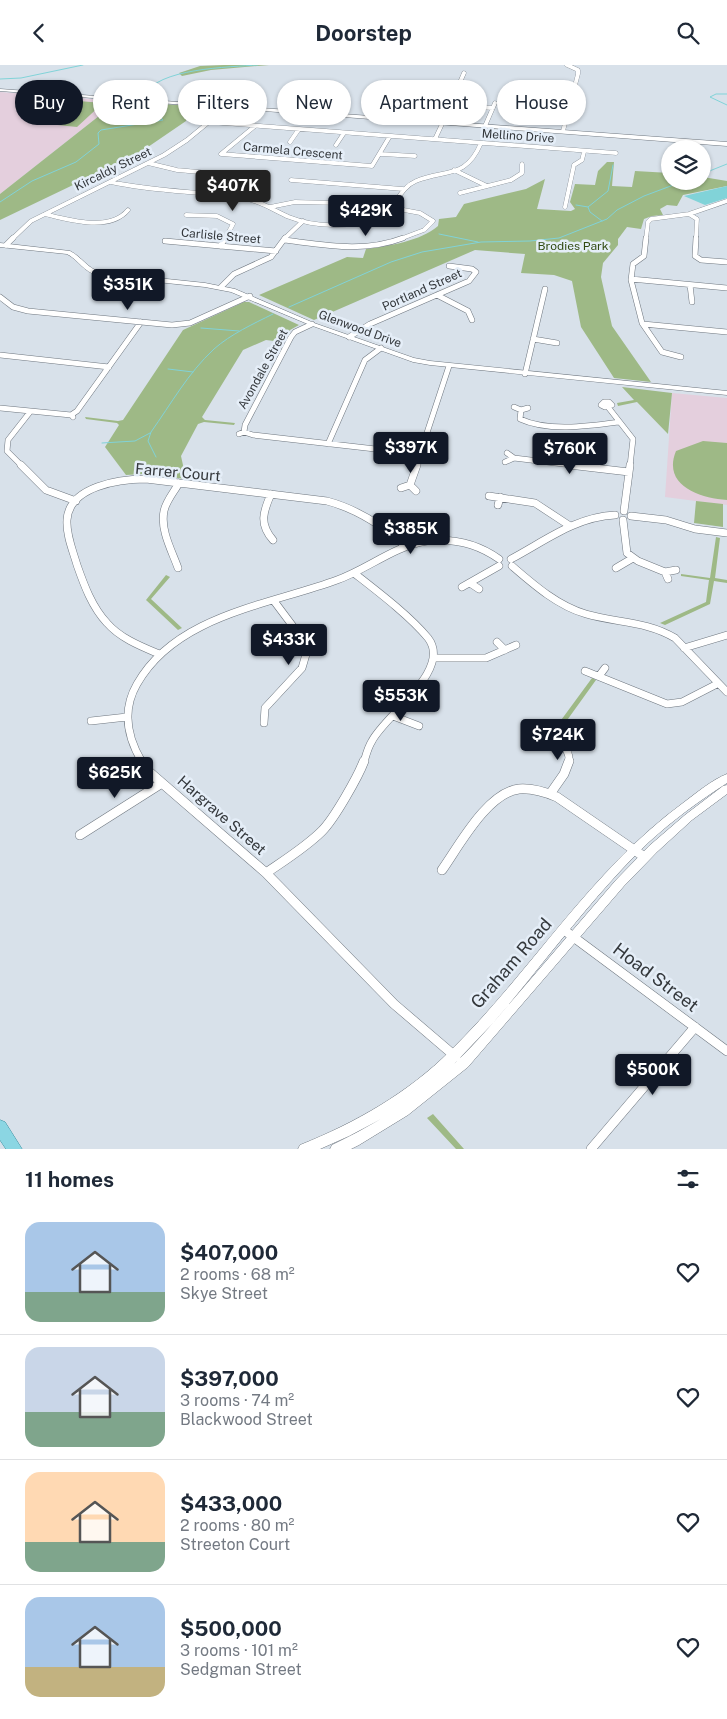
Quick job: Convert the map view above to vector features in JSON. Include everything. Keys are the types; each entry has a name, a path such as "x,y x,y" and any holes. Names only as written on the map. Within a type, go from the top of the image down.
{"main road":[{"path":"0,90 178,103"},
{"path":"267,110 361,117"},
{"path":"485,125 727,144"},
{"name":"Glenwood Drive","path":"3,245 68,252 78,258 86,269 99,274 221,287 250,296 312,324 418,361 449,366 727,393"},
{"name":"Graham Road","path":"337,1149 374,1130 437,1087 459,1059 639,853 723,791 727,778"},
{"name":"Graham Road","path":"305,1149 338,1135 395,1102 459,1059"},
{"path":"0,1127 15,1149"}],"street":[{"path":"563,131 578,74 578,70 567,65"},
{"path":"461,80 464,73"},
{"path":"487,121 495,103"},
{"path":"487,108 493,109"},
{"name":"Kircaldy Street","path":"3,245 31,221 148,163 187,140 205,125"},
{"name":"Mellino Drive","path":"244,125 616,153"},
{"path":"435,139 442,125"},
{"name":"Carmela Crescent","path":"255,126 222,155 364,166 374,164 390,136"},
{"path":"290,142 299,129"},
{"path":"336,145 344,133"},
{"path":"111,182 137,188 244,198 303,221 358,223 386,214 393,208 403,189 416,181 462,167 475,157 481,143"},
{"path":"565,207 574,165 582,160 584,152"},
{"path":"380,154 415,157"},
{"path":"148,163 177,170 243,176"},
{"path":"460,193 518,177 522,173 522,164"},
{"path":"454,170 487,186"},
{"path":"291,180 403,189"},
{"path":"270,207 287,201 301,199 338,203"},
{"path":"681,357 662,352 643,324 631,279 633,264 644,256 648,222 655,218 689,214 726,203"},
{"path":"284,240 351,246 374,246 386,244 426,230 432,224 433,221 429,216 393,208"},
{"path":"45,214 99,223 121,218 128,210"},
{"path":"689,214 697,219 695,256 727,262"},
{"path":"186,215 218,216 233,223 232,229 220,246"},
{"path":"221,287 231,276 271,257 291,229 303,221"},
{"name":"Carlisle Street","path":"165,241 276,251"},
{"name":"Portland Street","path":"349,337 370,324 469,281 476,272 472,269 449,266"},
{"path":"631,279 727,288"},
{"path":"690,285 692,302"},
{"path":"525,373 545,289"},
{"path":"437,295 468,311 472,320"},
{"path":"0,297 12,307 28,311 172,325 187,324 250,296"},
{"path":"0,408 72,416 141,322"},
{"name":"Avondale Street","path":"312,324 295,332 291,337 242,433 420,454"},
{"path":"643,324 727,332"},
{"path":"533,339 558,343"},
{"path":"328,444 365,359 381,348"},
{"path":"0,355 108,367"},
{"path":"410,485 449,366"},
{"path":"514,407 521,410 528,408"},
{"path":"608,407 633,439 624,511"},
{"path":"521,410 520,419 531,423 590,426 619,422"},
{"path":"30,412 8,440 7,451 46,490 76,501 68,514 67,524 78,567 95,609 106,623 123,637 159,654"},
{"path":"507,453 514,459"},
{"path":"505,462 514,459 629,472"},
{"name":"Farrer Court","path":"76,501 96,488 116,482 147,479 271,494 339,504 386,529 405,545"},
{"path":"178,483 164,510 163,516 165,530 178,568"},
{"path":"401,488 410,485"},
{"path":"410,485 416,491"},
{"path":"271,494 261,522 264,531 273,540"},
{"path":"489,496 535,503 570,526"},
{"path":"498,505 500,497"},
{"path":"462,587 499,562 504,567 570,526 592,516 615,515 619,511 624,511 630,513 631,516 666,520 695,529 727,533"},
{"path":"615,515 623,520 631,516"},
{"path":"623,520 626,550 633,558 667,575 676,570"},
{"name":"Hargrave Street","path":"459,1059 394,1004 266,873 148,770 135,752 129,735 127,717 130,699 136,683 148,665 181,637 205,624 340,580 405,545 426,541 456,541 482,548 499,562"},
{"path":"616,567 633,558"},
{"path":"511,563 572,609 588,615 651,626 673,637 727,693"},
{"path":"266,873 298,851 322,830 360,773 372,740 428,674 435,658 434,649 429,639 387,599 354,573"},
{"path":"470,583 479,589"},
{"path":"264,723 268,703 298,672 306,658 307,648 304,641 274,601"},
{"path":"684,648 727,635"},
{"path":"497,642 505,650"},
{"path":"435,658 482,659 516,645"},
{"path":"598,676 605,668"},
{"path":"585,671 667,704 682,702 717,684"},
{"path":"392,715 419,726"},
{"path":"91,721 127,717"},
{"path":"541,731 562,743 570,757 567,770 550,794"},
{"path":"80,835 162,783"},
{"path":"442,870 496,798 518,790 534,790 550,794 639,853"},
{"name":"Hoad Street","path":"569,933 727,1051"},
{"path":"591,1149 695,1027"}],"shaded area":[{"path":"0,92 15,93 15,125 83,125 83,98 93,99 93,121 0,194"},
{"path":"672,393 727,398 727,505 665,497"}],"green space":[{"path":"269,65 211,70 182,76 179,73 200,66"},
{"path":"83,101 93,102 93,112 83,121"},
{"path":"168,104 178,105 178,125 180,125 126,162 103,170 118,174 96,174 0,220 0,194 93,121 93,125 168,125"},
{"path":"58,125 79,125 77,127"},
{"name":"Brodies Park","path":"607,162 614,162 612,186 632,187 635,171 661,172 661,190 707,190 683,195 677,206 667,205 660,209 663,215 644,219 641,229 627,227 618,239 618,245 603,263 601,277 612,326 651,382 614,378 581,327 572,281 554,275 521,273 525,254 475,250 314,320 259,295 347,257 363,258 366,249 414,239 438,226 439,219 456,217 464,204 526,189 545,179 537,209 571,211 575,209 570,202 575,184 595,185 598,171"},
{"name":"Brodies Park","path":"711,178 727,181 727,186 711,189"},
{"path":"244,302 249,302 299,325 290,330 282,342 266,340 243,350 202,417 205,420 235,423 234,425 204,422 198,424 181,456 186,479 143,474 126,475 105,447 119,425 117,423 86,419 85,417 123,420 183,330"},
{"path":"622,387 672,393 668,434 637,402 618,406 617,403 634,400"},
{"path":"703,441 727,443 727,500 695,493 679,481 674,473 673,463 676,451"},
{"path":"696,501 723,504 723,527 694,523"},
{"path":"716,537 720,538 715,578 727,580 727,583 714,581 710,604 665,625 660,623 706,602 709,580 681,576 681,574 710,578"},
{"path":"166,575 170,577 151,599 182,628 178,630 146,600"},
{"path":"592,678 596,680 560,730 556,727"},
{"path":"433,1114 464,1149 456,1149 427,1118"}],"water":[{"path":"727,186 727,198 705,205 684,196 711,190"}],"waterway":[{"path":"0,79 21,78 83,65"},
{"path":"163,80 178,74 213,68 258,65"},
{"path":"727,94 716,94 710,97 727,105"},
{"path":"0,202 32,181 76,162 99,144 98,133 101,130 132,125"},
{"path":"711,170 727,164"},
{"path":"588,207 608,191 613,165"},
{"path":"602,221 617,210 661,190"},
{"path":"576,205 588,207"},
{"path":"588,207 590,212 602,221"},
{"path":"289,307 391,262 422,252 481,242 530,241 559,238 602,221"},
{"path":"439,234 478,242"},
{"path":"193,372 214,349 242,330 273,314"},
{"path":"201,328 239,331"},
{"path":"168,369 193,372"},
{"path":"156,457 148,441 151,432 193,372"},
{"path":"102,443 135,441 150,433"}]}
